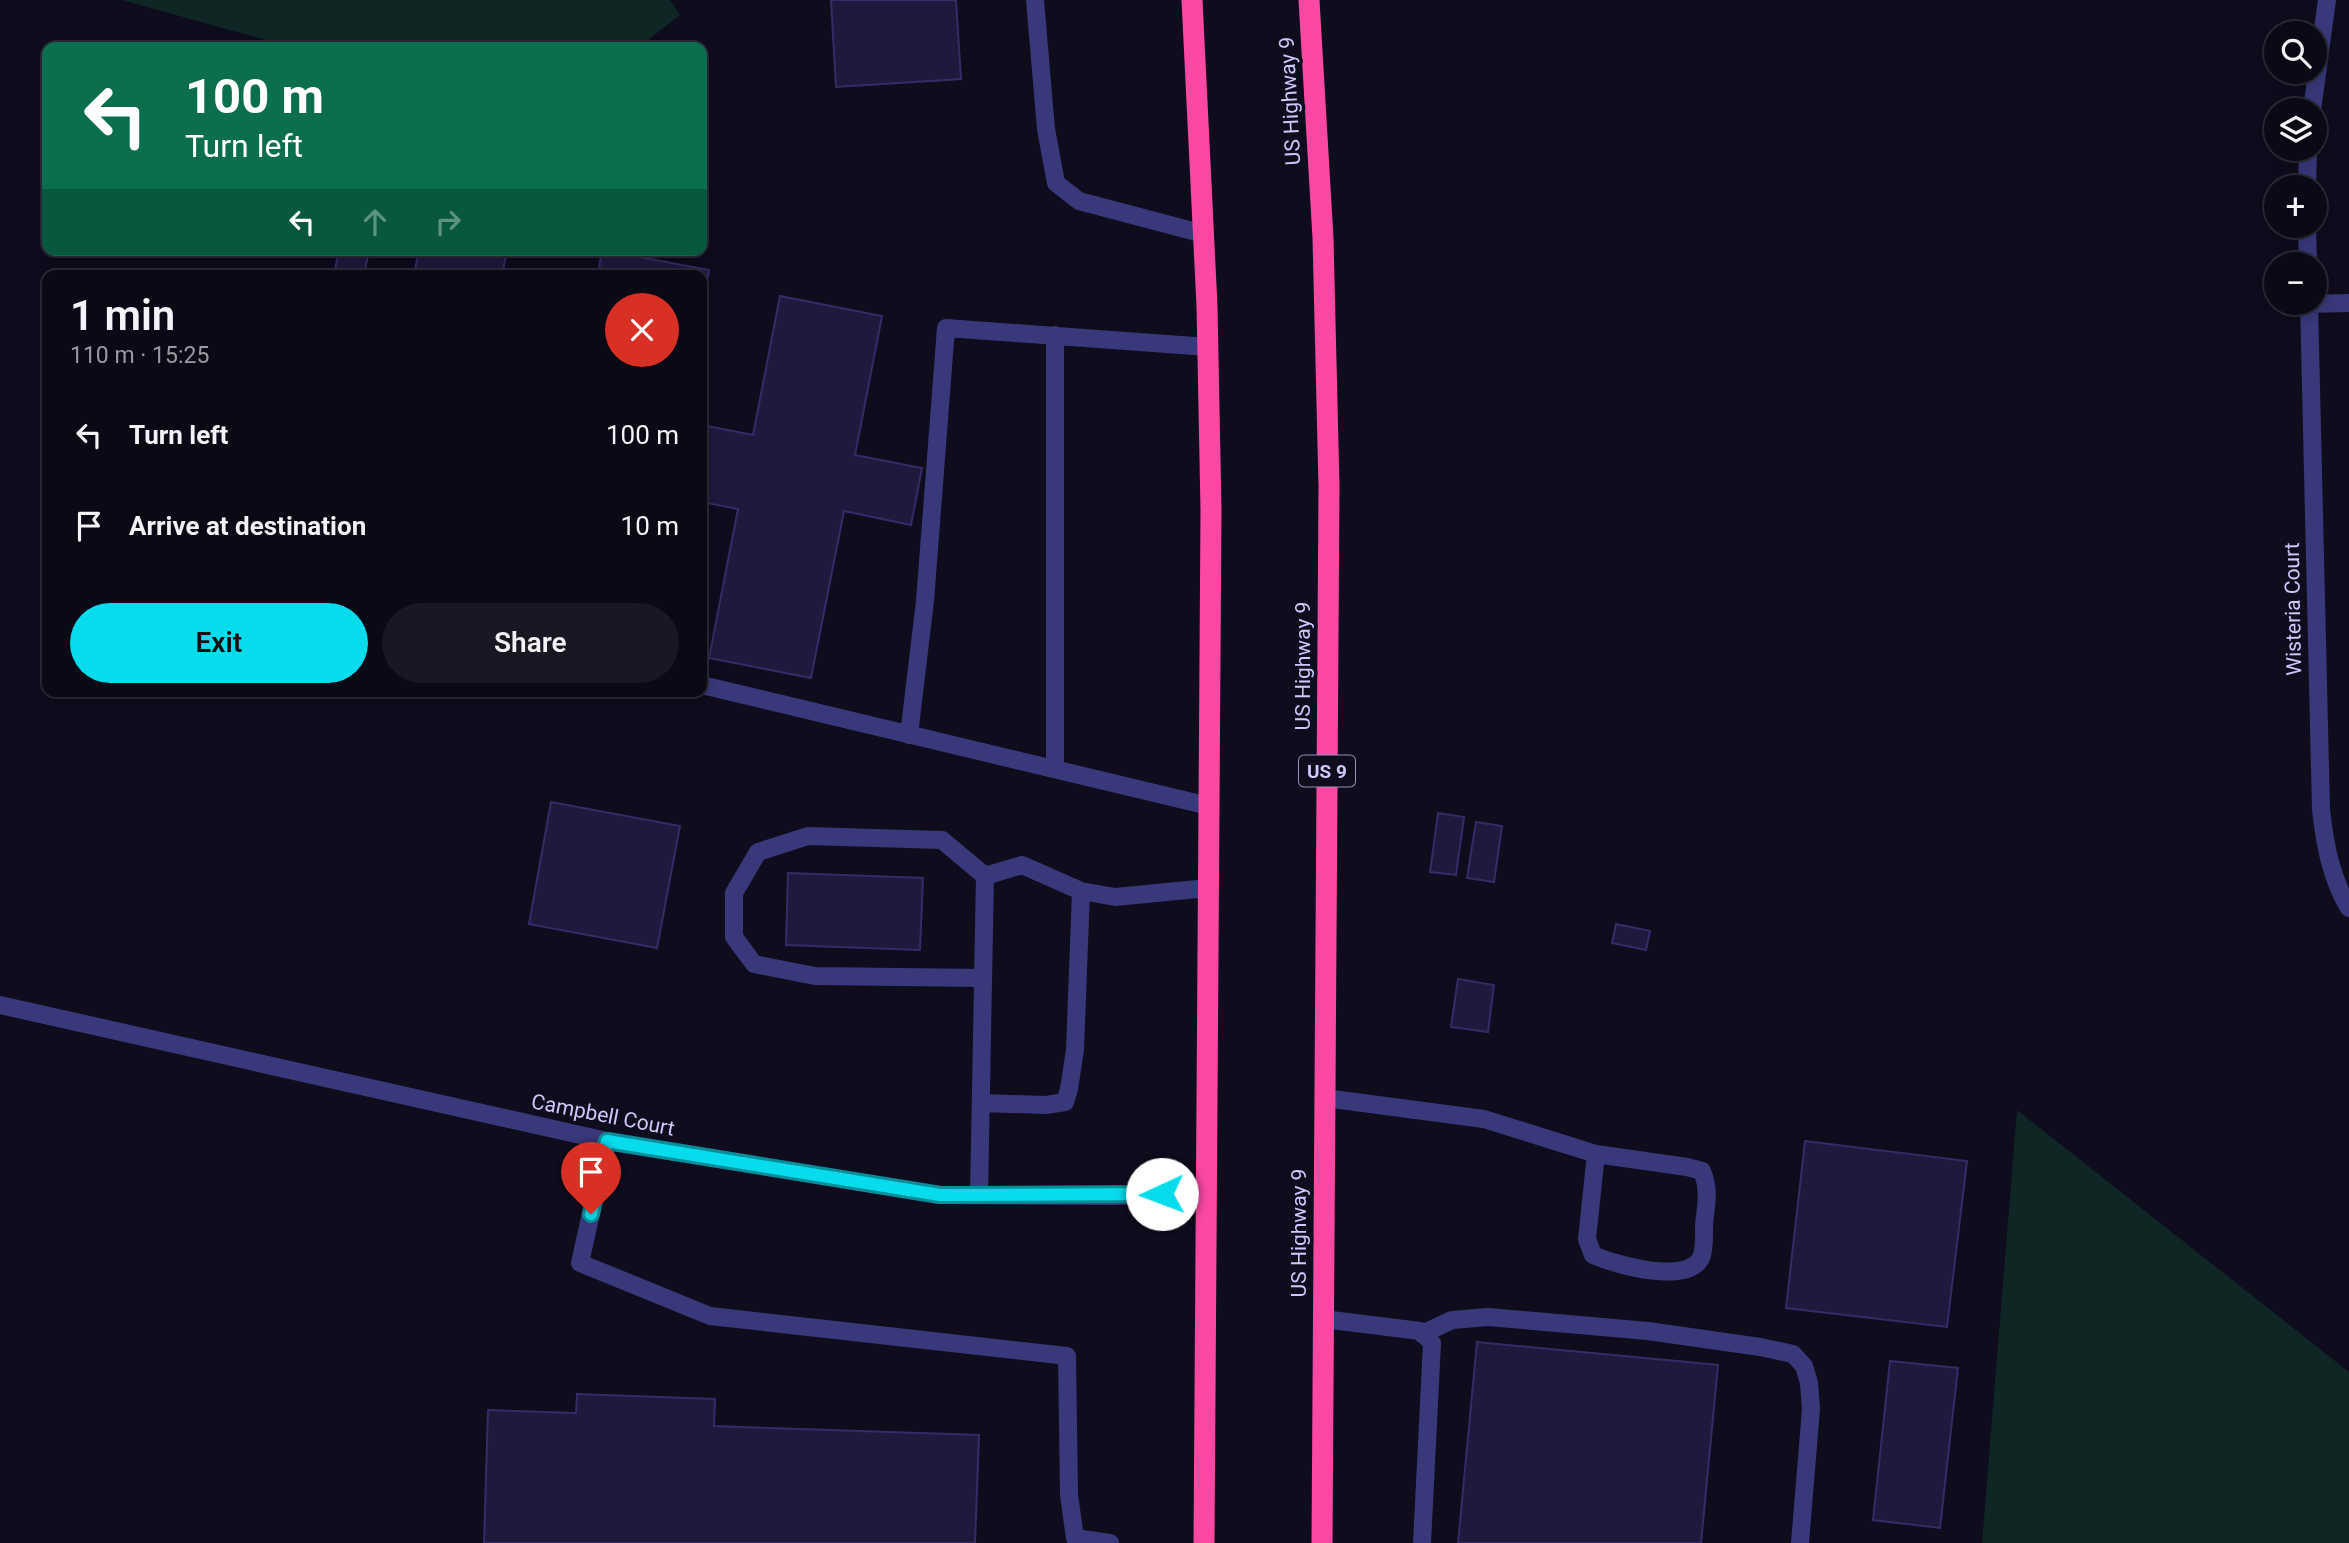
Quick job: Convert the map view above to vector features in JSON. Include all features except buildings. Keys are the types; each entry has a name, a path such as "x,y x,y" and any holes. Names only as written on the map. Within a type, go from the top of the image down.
{"highway":[{"path":"1192,0 1204,234 1211,510 1204,1543"},
{"name":"US Highway 9","path":"1309,0 1322,238 1329,486 1322,1543"}],"street":[{"path":"1035,0 1046,129 1056,183 1079,201 1204,234"},
{"path":"2314,98 2328,0"},
{"path":"2327,304 2349,303"},
{"name":"Wisteria Court","path":"2309,315 2321,810 2324,843 2333,875 2349,908"},
{"path":"909,734 925,601 946,328 1208,346"},
{"path":"1055,335 1055,769"},
{"path":"707,686 1209,806"},
{"path":"983,978 815,976 754,964 734,937 734,893 758,852 808,836 942,840 985,876"},
{"path":"985,876 1023,865 1081,891 1115,897 1208,888"},
{"path":"979,1195 985,876"},
{"path":"981,1103 1046,1105 1065,1101 1075,1050 1081,891"},
{"name":"Campbell Court","path":"0,1006 607,1141 940,1195 1117,1196 1206,1192"},
{"path":"1325,1098 1484,1119 1595,1154 1702,1171 1708,1186 1702,1256 1693,1268 1675,1273 1610,1263 1593,1255 1587,1239 1595,1154"},
{"path":"607,1141 580,1263 710,1316 1067,1356 1069,1495 1074,1540 1110,1543"},
{"path":"1422,1334 1452,1320 1488,1317 1648,1331 1793,1354 1804,1366 1809,1383 1811,1409 1800,1543"},
{"path":"1323,1319 1420,1331 1432,1343 1422,1543"}],"green space":[{"path":"122,0 670,0 680,15 645,42 273,42"},
{"path":"2017,1110 2349,1372 2349,1543 1982,1543"}],"route":[{"path":"591,1214 607,1141 940,1195 1162,1194"}]}
